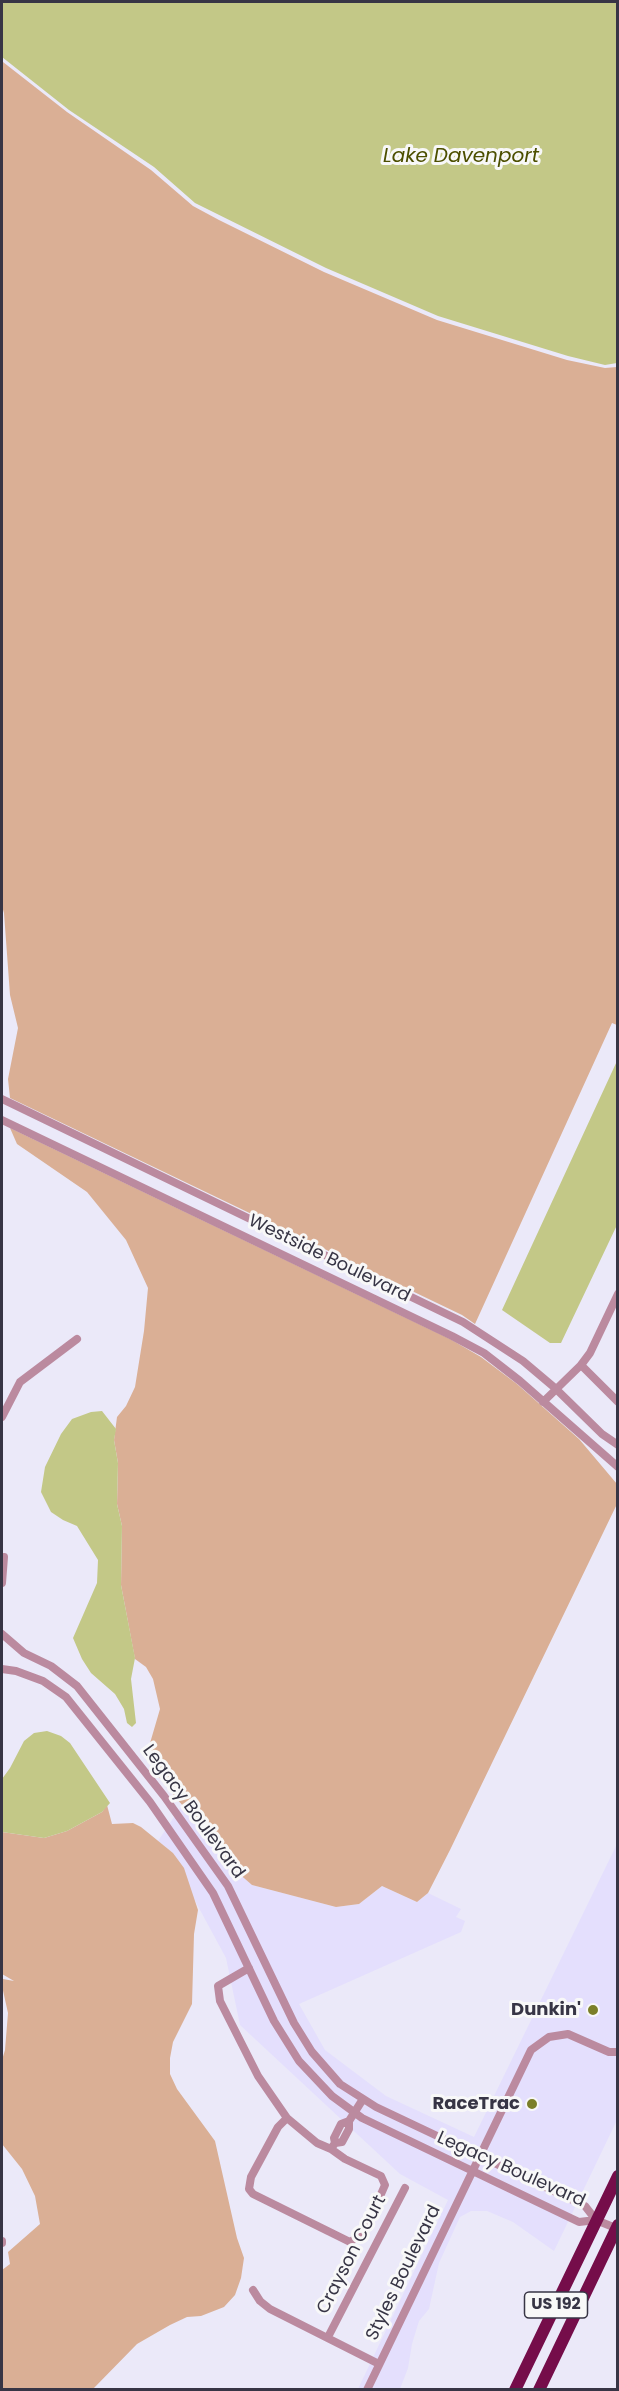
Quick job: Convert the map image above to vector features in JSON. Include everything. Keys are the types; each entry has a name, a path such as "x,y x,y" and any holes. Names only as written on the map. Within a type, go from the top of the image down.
{"highway":[{"name":"US 192","path":"515,2390 618,2176"},
{"name":"US 192","path":"539,2390 617,2227"}],"street":[{"name":"Westside Boulevard","path":"2,1099 463,1322 513,1355 555,1388 602,1434 618,1445"},
{"name":"Westside Boulevard","path":"2,1119 484,1353 520,1381 618,1467"},
{"path":"543,1402 590,1353 618,1294"},
{"path":"2,1417 20,1382 77,1339"},
{"path":"580,1365 618,1402"},
{"path":"2,1558 2,1583"},
{"name":"Legacy Boulevard","path":"2,1634 24,1653 51,1666 77,1686 164,1796 228,1886 294,2022 312,2052 340,2084 376,2107 585,2206 596,2220"},
{"name":"Legacy Boulevard","path":"2,1669 16,1671 43,1682 66,1697 150,1802 213,1893 274,2021 299,2061 332,2096 362,2118 579,2222 596,2220"},
{"path":"249,1968 219,1986 220,2001 258,2076 287,2118 317,2143 333,2146 345,2159 381,2176 385,2185 364,2233 350,2242 253,2194 249,2189 251,2177 278,2127 287,2118"},
{"name":"Styles Boulevard","path":"367,2390 527,2056 543,2040 556,2035 568,2034 609,2052 618,2052"},
{"path":"333,2146 341,2124 349,2121 363,2099"},
{"name":"Crayson Court","path":"328,2337 405,2188"},
{"path":"596,2220 617,2227"},
{"path":"253,2290 260,2301 270,2309 379,2364"}],"shaded area":[{"path":"3,62 67,112 151,170 193,206 219,220 324,272 437,320 567,360 605,368 617,367 617,1025 612,1023 475,1324 462,1315 10,1098 8,1079 18,1028 10,995 2,906"},
{"path":"10,1128 450,1339 481,1357 517,1384 579,1439 617,1484 617,1504 450,1850 428,1893 417,1902 382,1886 359,1904 336,1907 252,1885 221,1858 217,1850 218,1844 174,1796 163,1780 156,1776 148,1750 160,1709 153,1679 146,1667 135,1659 121,1585 122,1526 117,1504 118,1463 114,1440 117,1417 126,1406 135,1387 148,1288 126,1240 87,1192 17,1144"},
{"path":"107,1805 112,1824 133,1823 173,1853 184,1868 198,1910 194,1934 192,2004 173,2042 170,2074 177,2089 215,2141 237,2238 244,2258 241,2278 235,2295 224,2307 201,2316 187,2317 137,2344 93,2389 2,2389 2,2270 10,2264 8,2252 40,2224 35,2196 22,2169 2,2144 2,2060 8,2013 2,1986 3,1979 14,1981 2,1974 2,1832 44,1838 67,1831 102,1812"},
{"path":"182,1805 219,1844 229,1867 241,1874 252,1885 336,1907 359,1904 382,1886 417,1902 428,1893 461,1909 456,1917 465,1921 461,1932 299,2004 325,2050 386,2096 474,2137 617,1844 617,2120 554,2251 513,2222 487,2211 471,2211 460,2217 439,2263 429,2309 419,2321 408,2368 400,2389 358,2389 448,2200 400,2174 240,2025 226,1958 193,1897 173,1853 158,1841"}],"water":[{"name":"Lake Davenport","path":"2,2 617,2 617,363 605,365 568,356 438,316 326,268 195,203 154,167 69,110 2,57"},
{"path":"617,1061 617,1225 561,1343 550,1343 502,1310"},
{"path":"102,1411 116,1429 114,1440 118,1463 117,1504 122,1526 121,1585 135,1658 131,1679 136,1723 132,1727 127,1723 124,1709 115,1694 91,1673 73,1638 97,1583 98,1560 77,1526 51,1512 41,1492 45,1467 61,1434 72,1419 91,1412"},
{"path":"47,1731 61,1736 70,1743 110,1803 102,1812 67,1831 44,1838 2,1832 2,1779 24,1741 34,1733"}],"place":[{"name":"Dunkin'","path":"593,2010"},
{"name":"RaceTrac","path":"532,2104"}]}
